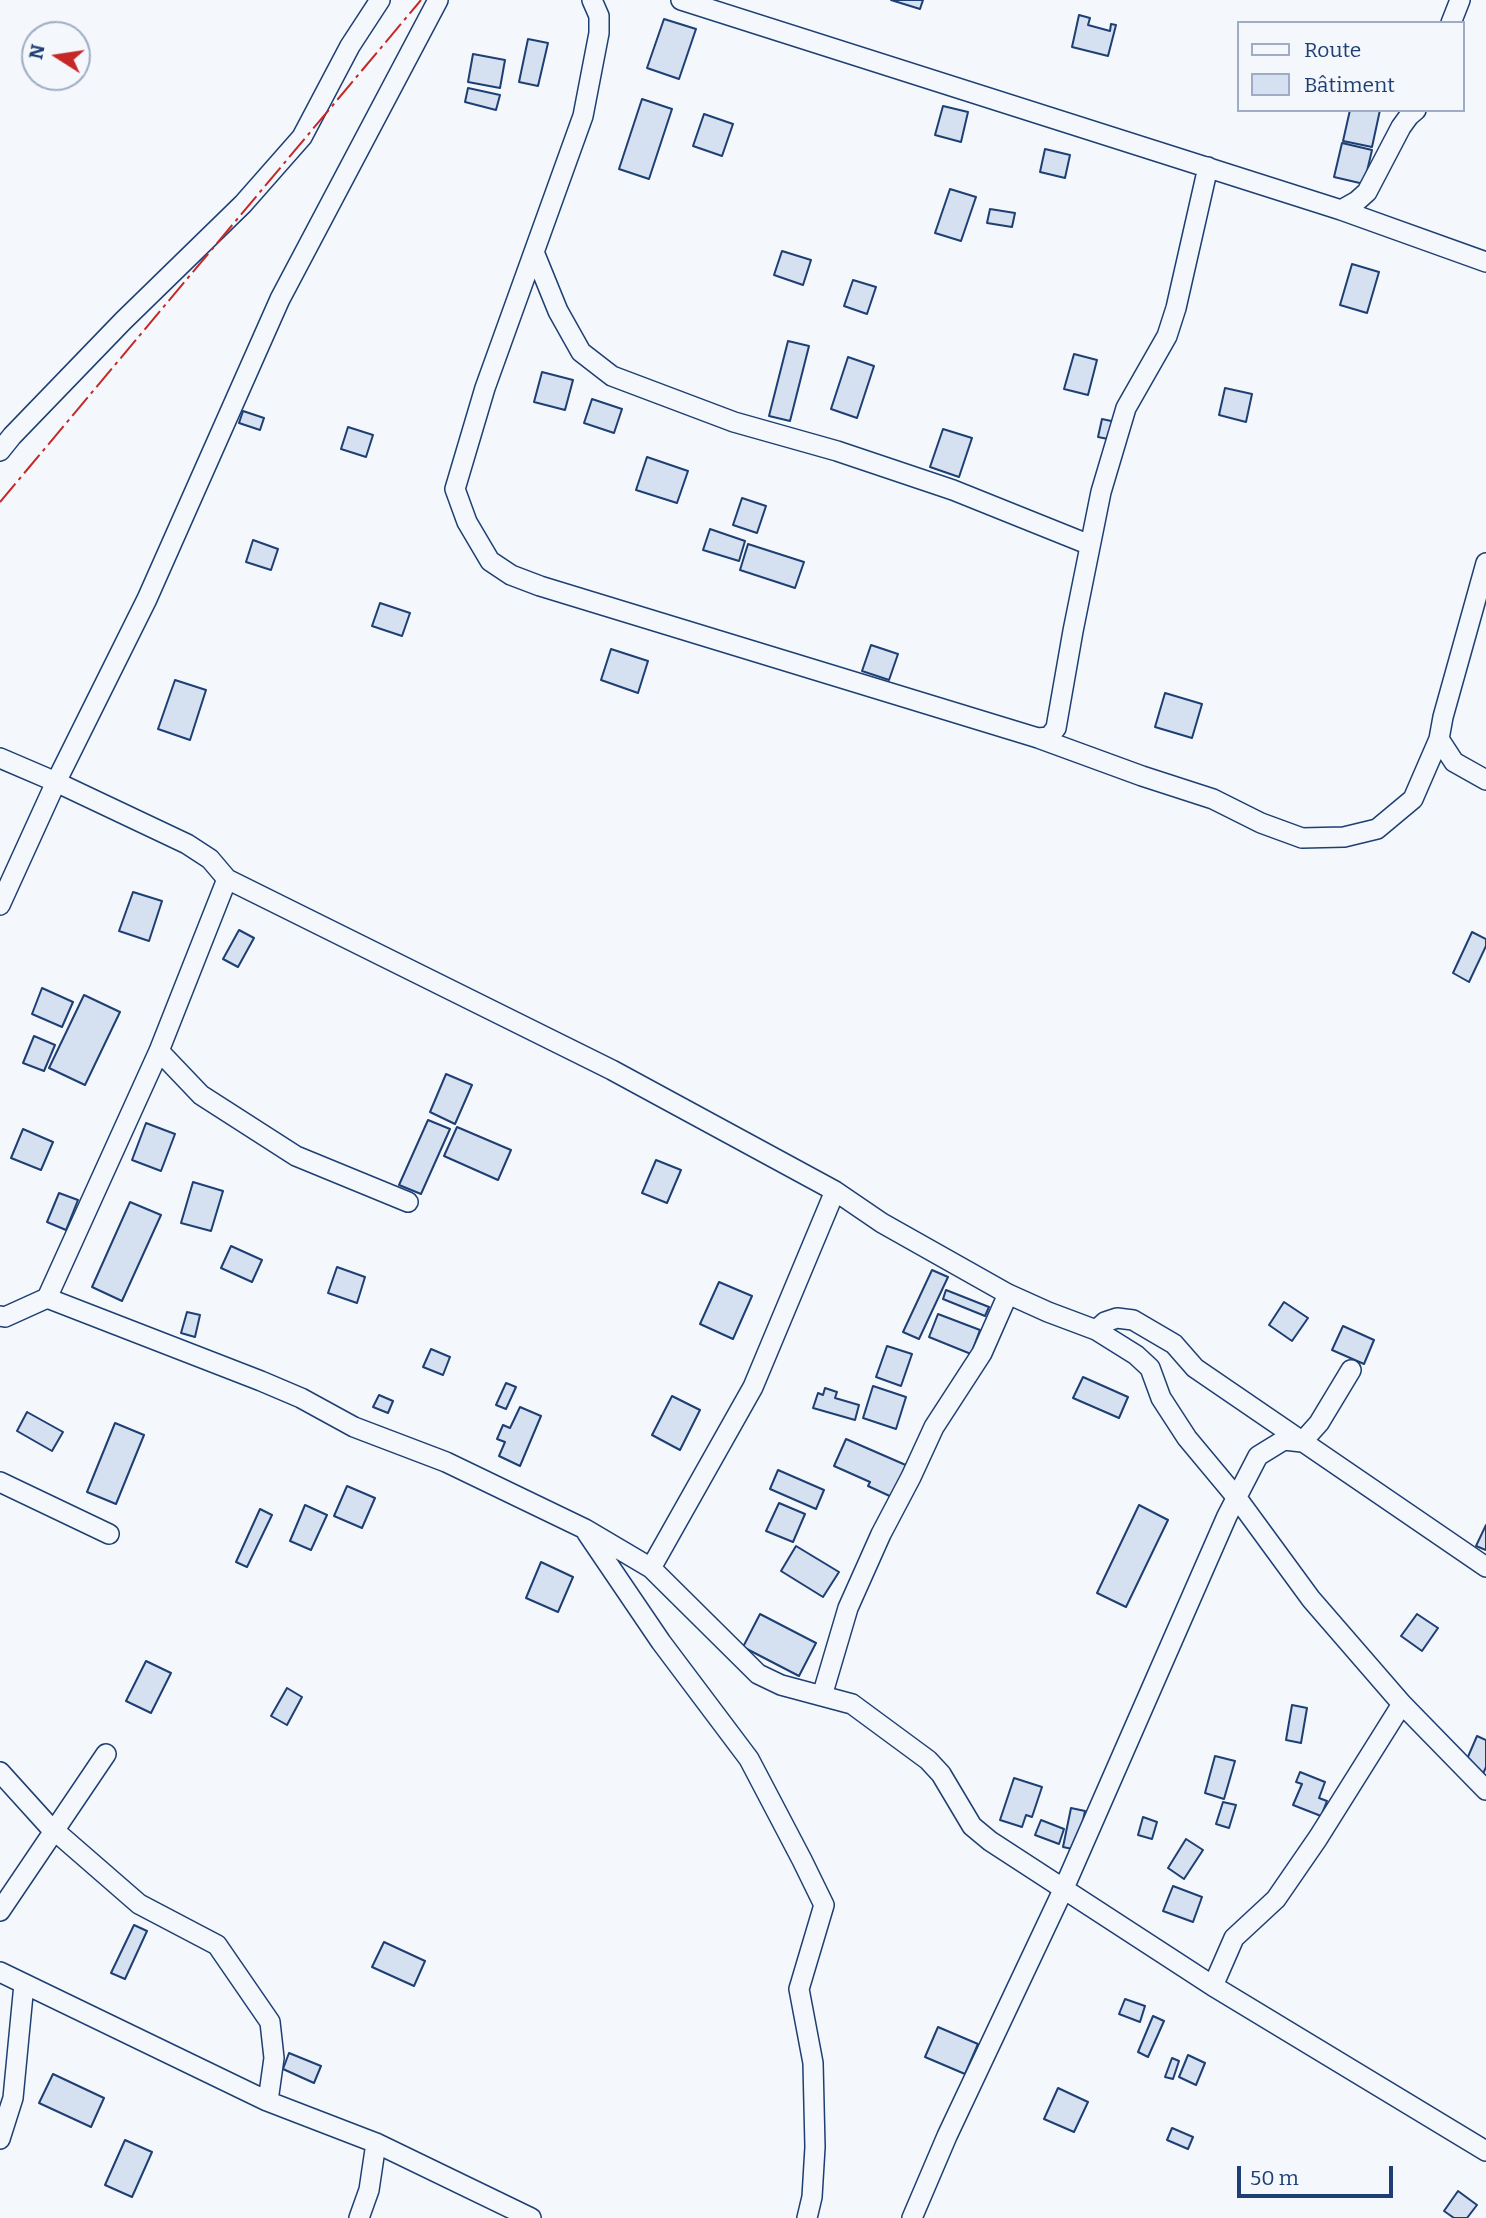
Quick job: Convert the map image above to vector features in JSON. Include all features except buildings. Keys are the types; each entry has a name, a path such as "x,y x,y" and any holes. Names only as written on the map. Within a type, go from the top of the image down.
{"street":[{"path":"0,451 123,321 243,204 302,136 350,46 380,0"},
{"path":"0,905 56,782 147,599 280,299 438,0"},
{"path":"592,0 599,16 599,33 583,116 485,388 455,488 467,522 490,561 511,575 1038,738 1213,799 1261,823 1302,838 1343,837 1377,829 1413,799 1439,739 1486,564"},
{"path":"681,0 1341,209 1486,262"},
{"path":"1452,21 1460,0"},
{"path":"1341,209 1367,192 1401,127 1414,112"},
{"path":"1038,738 1049,737 1056,728 1101,492 1126,408 1167,336 1176,308 1208,167"},
{"path":"534,252 558,311 581,352 612,376 734,422 953,490 1090,545"},
{"path":"1439,739 1454,762 1486,780"},
{"path":"0,758 187,844 211,859 227,879 612,1070 835,1191 882,1223 1008,1294 1096,1330 1136,1354 1150,1368 1161,1398 1187,1438 1237,1498 1311,1599 1402,1704 1486,1790"},
{"path":"0,1316 5,1317 47,1297 159,1051 227,879"},
{"path":"159,1051 201,1095 296,1156 408,1202"},
{"path":"651,1568 753,1387 835,1191"},
{"path":"822,1696 848,1608 881,1534 933,1427 982,1353 1008,1294"},
{"path":"47,1297 301,1398 354,1427 446,1462 584,1529 651,1568 758,1674 782,1685 852,1704 928,1760 941,1774 972,1826 990,1842 1213,1986 1486,2151"},
{"path":"1096,1330 1105,1322 1116,1318 1133,1320 1174,1344 1195,1368 1486,1567"},
{"path":"1301,1442 1319,1423 1351,1370"},
{"path":"912,2218 947,2136 1064,1888 1221,1528 1258,1456 1284,1440 1301,1442"},
{"path":"0,1482 109,1534"},
{"path":"584,1529 662,1642 749,1759 824,1905 799,1989 813,2063 815,2147 812,2197 807,2218"},
{"path":"1213,1986 1234,1938 1276,1899 1318,1838 1402,1704"},
{"path":"0,1911 106,1754"},
{"path":"0,1772 55,1831 139,1904 217,1945 270,2022 274,2058 268,2101"},
{"path":"0,1972 268,2101 376,2143 531,2218"},
{"path":"0,2138 13,2098 24,1984"},
{"path":"359,2218 369,2190 376,2143"}],"power":[{"path":"0,502 421,0"}]}
